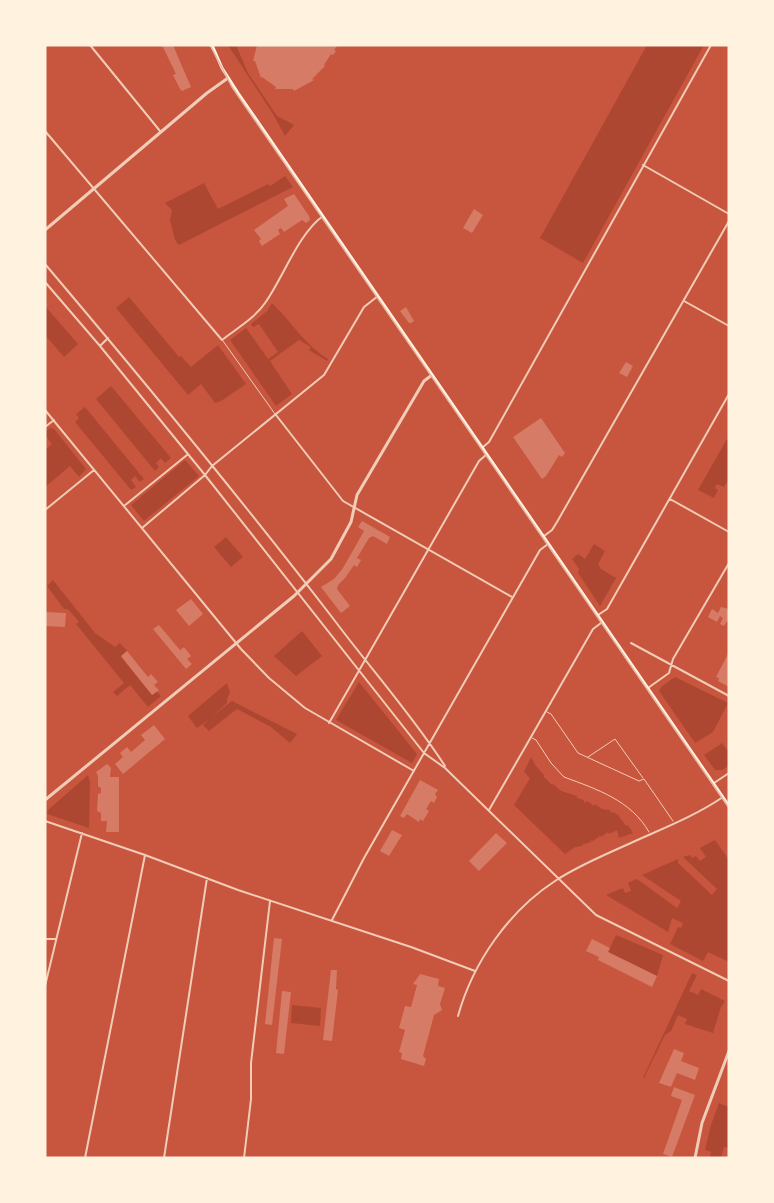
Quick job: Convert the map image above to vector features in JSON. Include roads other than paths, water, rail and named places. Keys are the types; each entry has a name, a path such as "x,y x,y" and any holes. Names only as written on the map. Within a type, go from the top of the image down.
{"main road":[{"path":"212,45 228,78 729,806"}],"street":[{"path":"90,45 160,132"},
{"path":"482,448 494,434 711,45"},
{"path":"45,230 160,132 228,78"},
{"path":"45,132 222,340 262,306 307,234 317,220 323,216"},
{"path":"643,165 729,214"},
{"path":"543,536 552,530 729,221"},
{"path":"45,264 212,466 365,661 445,768"},
{"path":"45,282 205,475 424,753 445,768 602,919 729,981"},
{"path":"142,528 205,475 212,466 324,375 364,307 378,296"},
{"path":"684,300 729,326"},
{"path":"100,346 108,338"},
{"path":"45,800 237,644 306,585 331,559 351,522 357,495 423,382 432,375"},
{"path":"598,615 607,609 729,394"},
{"path":"45,410 237,644 276,685 329,723 414,771"},
{"path":"276,415 343,501 513,598"},
{"path":"45,427 54,420"},
{"path":"124,506 187,454"},
{"path":"329,723 479,461 487,454"},
{"path":"45,510 94,470"},
{"path":"669,499 729,532"},
{"path":"332,920 362,862 540,550 548,543"},
{"path":"648,688 669,673 729,563"},
{"path":"489,810 593,629 603,622"},
{"path":"631,643 729,696"},
{"path":"714,783 729,773"},
{"path":"458,1016 475,971 493,943 511,920 536,895 574,869 675,824 723,797"},
{"path":"45,821 475,971"},
{"path":"45,986 82,833"},
{"path":"85,1158 145,855"},
{"path":"164,1158 207,878"},
{"path":"244,1158 251,1099 252,1057 270,901"},
{"path":"45,939 56,939"},
{"path":"695,1158 702,1123 729,1051"}],"lane":[{"path":"222,340 276,415"},
{"path":"547,712 578,753 639,781 644,779"},
{"path":"532,738 536,740 564,777 625,804 643,821 651,834"},
{"path":"588,758 615,739 675,824"}],"tram line":[{"path":"210,45 232,87 729,808"}]}
